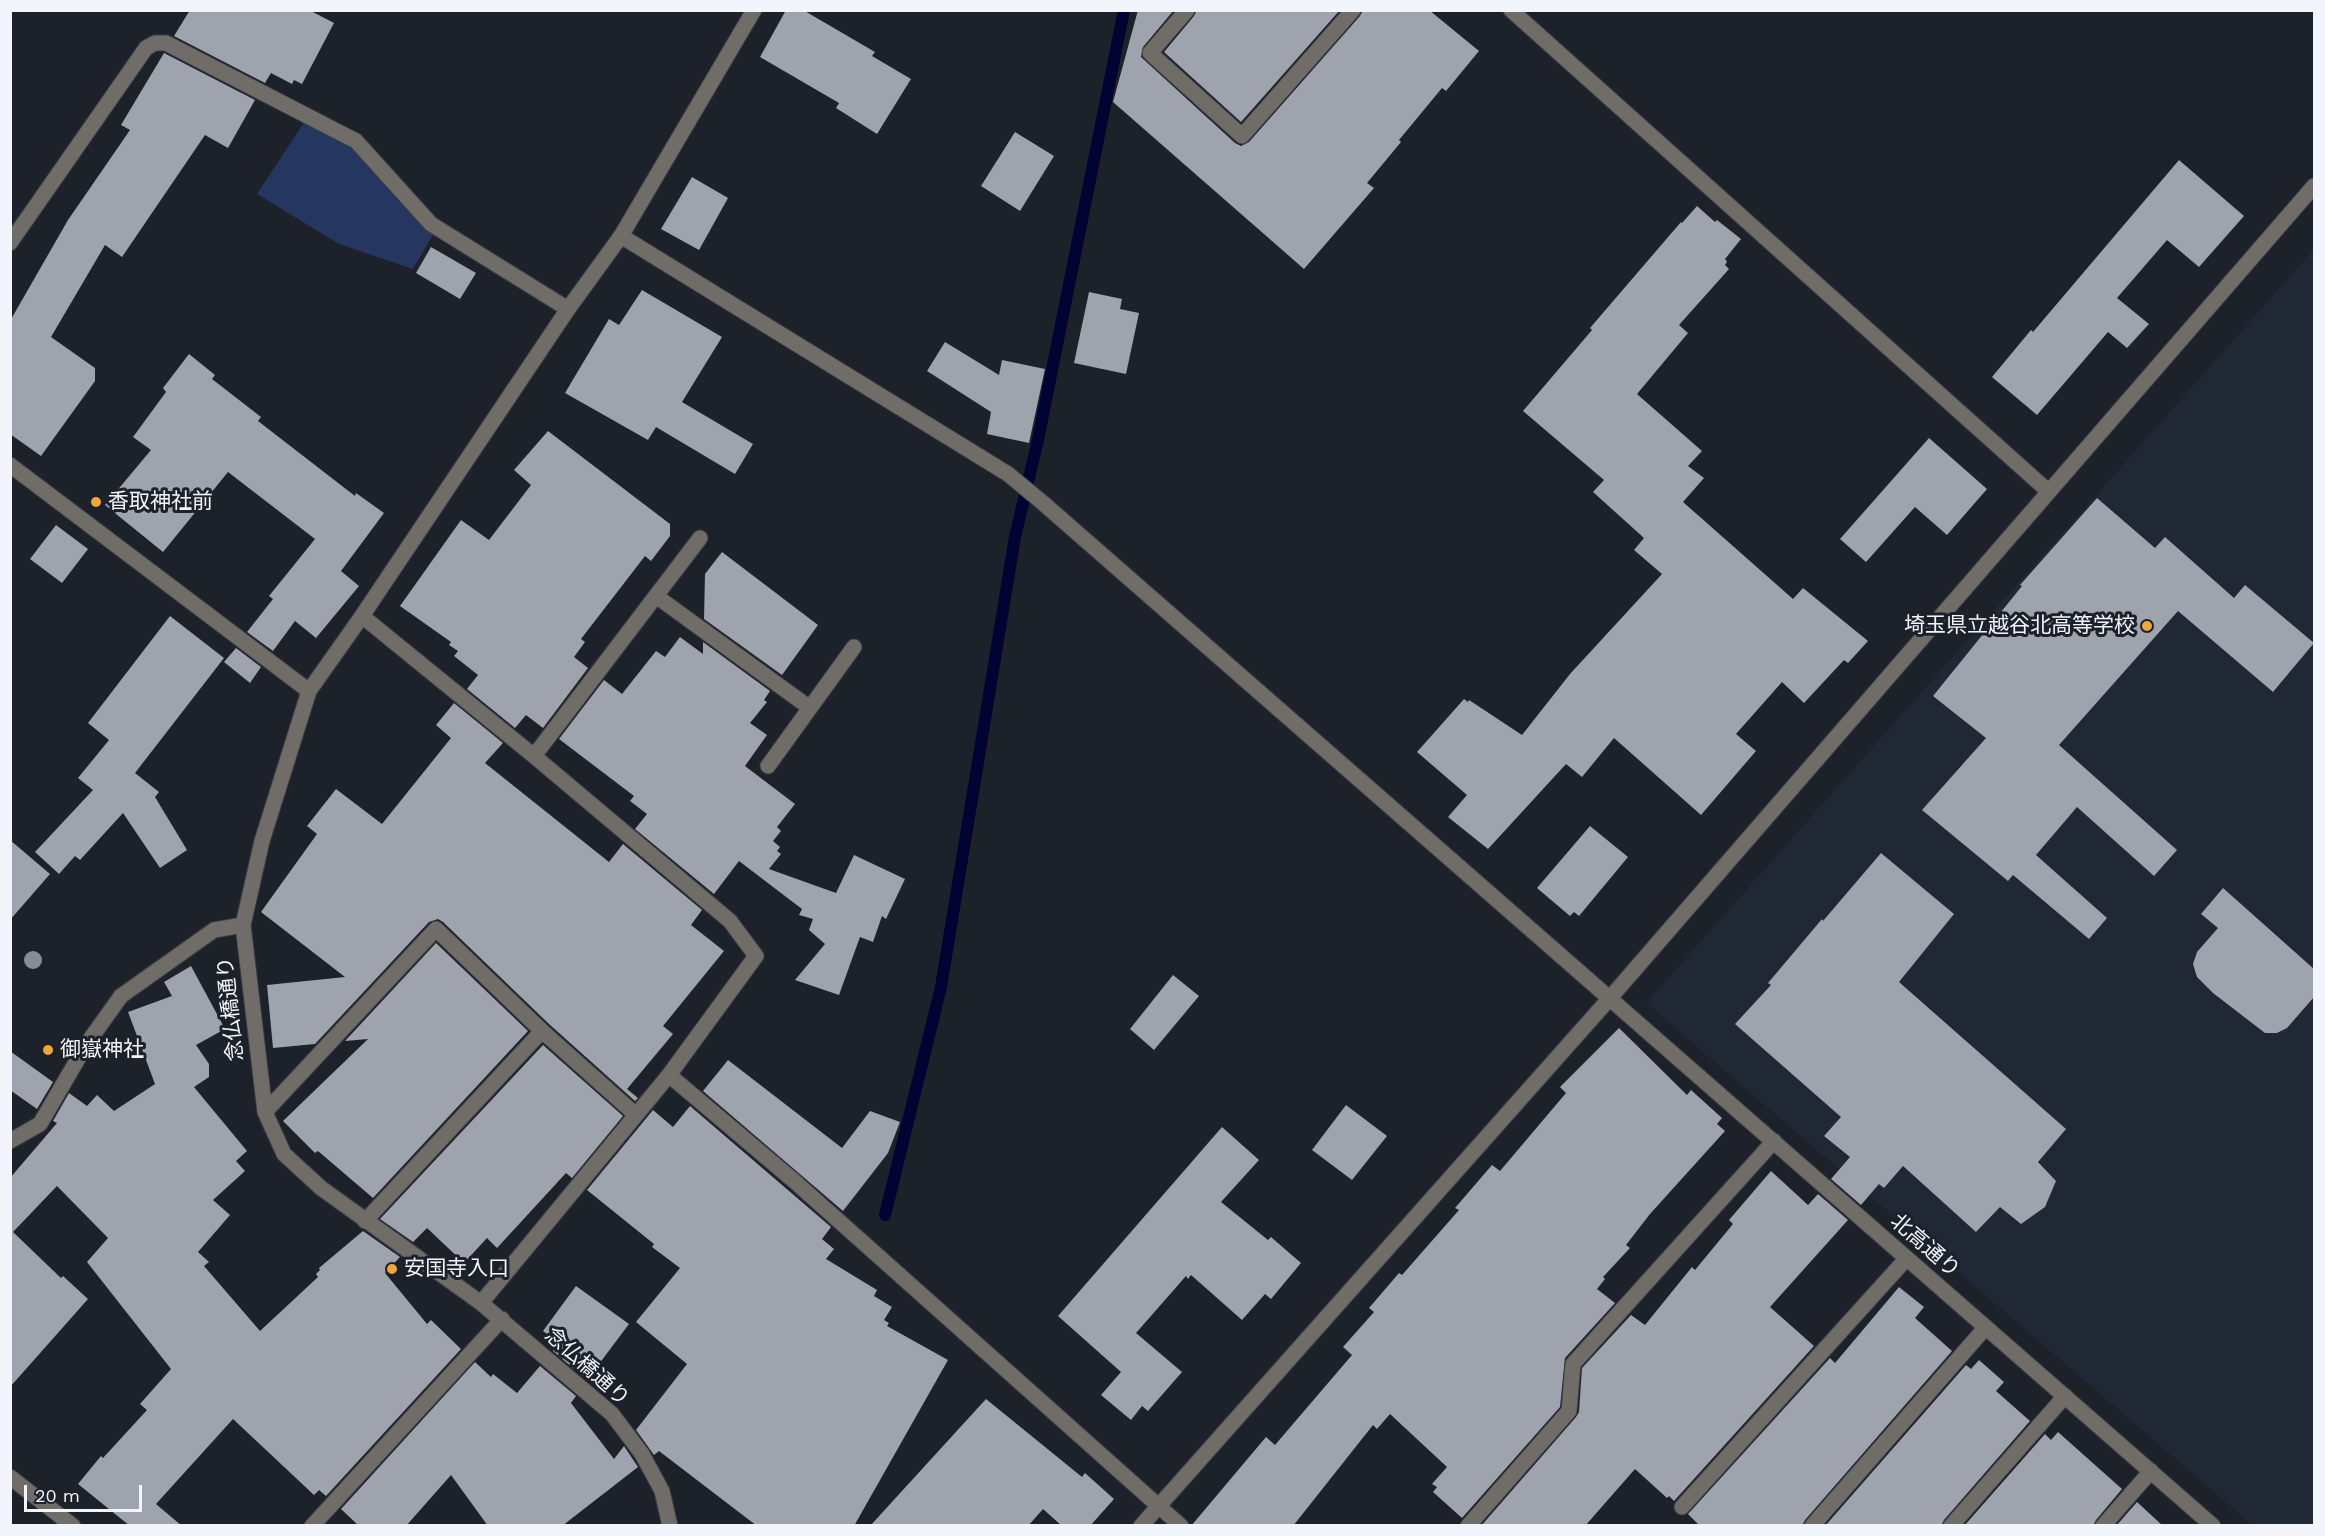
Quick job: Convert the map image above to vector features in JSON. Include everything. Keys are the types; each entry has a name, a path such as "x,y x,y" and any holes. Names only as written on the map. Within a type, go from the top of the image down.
{"street":[{"name":"念仏橋通り","path":"670,1526 662,1491 642,1454 612,1413 502,1319 321,1188 284,1154 265,1112 243,925 262,841 309,691 568,309 621,236 754,10"},
{"path":"1187,10 1150,53 1242,136 1353,10"},
{"path":"1511,10 2048,491"},
{"path":"10,243 147,48 155,43 166,43 356,141 431,224 568,309"},
{"path":"1141,1526 1610,998 2314,186"},
{"name":"北高通り","path":"621,236 1008,474 2213,1526"},
{"path":"10,465 309,691"},
{"path":"534,756 700,538"},
{"path":"656,596 810,708"},
{"path":"362,616 534,756 730,921 756,956 669,1075 481,1303"},
{"path":"768,766 854,647"},
{"path":"10,1141 40,1124 86,1045 121,996 214,930 243,925"},
{"path":"265,1112 436,929 542,1031 636,1115"},
{"path":"365,1221 542,1031"},
{"path":"669,1075 801,1188 1181,1526"},
{"path":"1468,1526 1569,1411 1573,1364 1774,1142"},
{"path":"1682,1507 1907,1258"},
{"path":"312,1526 502,1319"},
{"path":"1812,1526 1986,1328"},
{"path":"1951,1526 2065,1396"},
{"path":"2103,1526 2151,1471"},
{"path":"10,1477 73,1526"}],"shaded area":[{"path":"305,121 354,149 434,233 413,269 339,244 257,194"},
{"name":"埼玉県立越谷北高等学校","path":"2314,249 2314,1525 2252,1525 1646,1003"}],"building":[{"path":"190,10 309,10 334,23 302,84 294,80 292,84 271,73 265,83 174,36"},
{"path":"786,10 803,10 875,52 872,56 911,79 877,134 836,108 839,103 760,57"},
{"path":"1138,10 1174,10 1143,47 1141,57 1241,146 1249,142 1363,10 1429,10 1479,51 1446,91 1442,88 1399,140 1401,142 1367,183 1374,188 1304,269 1113,102"},
{"path":"1197,10 1340,10 1241,122 1164,52"},
{"path":"164,53 255,100 228,148 205,135 122,257 105,245 51,337 95,368 95,381 41,456 10,434 10,321 68,220 130,130 121,125"},
{"path":"1015,132 1054,156 1020,211 981,186"},
{"path":"2179,160 2244,216 2199,267 2167,240 2117,298 2149,324 2127,348 2108,332 2037,415 1992,377"},
{"path":"692,177 728,198 699,250 661,229"},
{"path":"1697,206 1715,222 1717,220 1741,239 1725,259 1727,262 1725,265 1729,269 1679,325 1688,333 1637,394 1702,451 1688,466 1704,478 1683,502 1793,599 1803,588 1868,641 1848,663 1844,660 1804,703 1782,682 1736,734 1756,751 1701,815 1614,738 1582,777 1566,764 1488,849 1448,817 1467,795 1417,752 1464,699 1522,735 1570,674 1662,574 1634,550 1644,538 1593,492 1604,480 1523,411 1592,330 1590,328"},
{"path":"431,247 476,273 460,299 416,273"},
{"path":"642,290 722,337 682,402 753,444 735,474 656,427 648,440 565,393 609,319 619,325"},
{"path":"1089,292 1122,299 1120,309 1139,313 1126,374 1074,363"},
{"path":"945,342 999,375 1002,360 1045,369 1029,443 987,434 991,412 927,371"},
{"path":"189,354 215,375 212,379 261,417 258,421 355,496 356,493 384,513 341,571 359,586 316,638 295,621 273,651 247,632 273,599 269,596 315,539 228,472 163,552 105,505 151,450 133,437 166,392 163,388"},
{"path":"548,431 670,524 670,536 651,561 645,556 581,639 585,642 574,657 588,668 543,728 526,715 515,728 467,689 478,675 454,656 458,651 449,645 451,642 400,606 461,520 489,540 531,485 514,470"},
{"path":"1929,438 1987,489 1947,535 1915,507 1866,562 1840,539"},
{"path":"2097,498 2155,548 2165,537 2234,598 2245,585 2314,643 2273,692 2178,611 2059,745 2177,850 2154,876 2077,807 2036,855 2107,918 2089,939 2013,875 2008,881 1922,810 1986,738 1933,696 2022,586 2020,585"},
{"path":"56,525 88,549 62,583 30,559"},
{"path":"722,552 818,625 782,675 704,619 705,574"},
{"path":"170,616 224,658 135,773 159,792 155,797 187,850 160,868 123,813 80,860 75,856 59,874 35,852 93,790 78,778 109,740 88,723"},
{"path":"680,637 703,654 703,642 770,691 764,700 767,702 750,723 767,735 745,766 795,804 777,827 781,831 773,841 780,847 777,851 781,854 769,869 836,893 854,855 905,879 886,919 882,916 873,942 860,937 839,995 795,980 825,944 809,930 813,919 799,915 802,909 739,861 714,894 635,829 647,814 630,801 634,796 559,739 604,680 622,694 656,651 665,657"},
{"path":"236,648 261,667 250,683 224,662"},
{"path":"454,703 503,743 485,763 609,862 623,844 702,910 691,925 724,951 663,1026 673,1034 627,1089 638,1098 635,1101 549,1024 438,919 429,922 315,1044 273,1048 267,985 345,977 261,912 317,834 307,826 336,789 382,824 451,738 436,725"},
{"path":"1590,826 1628,857 1579,916 1574,912 1570,916 1537,888"},
{"path":"10,840 50,874 10,920"},
{"path":"1881,853 1954,914 1899,982 2066,1129 2038,1162 2056,1181 2045,1207 2021,1224 2000,1207 1976,1232 1903,1166 1884,1188 1879,1184 1861,1205 1831,1179 1850,1157 1824,1136 1841,1117 1735,1024 1771,985 1768,983"},
{"path":"2223,888 2314,969 2314,997 2287,1028 2277,1033 2265,1033 2213,993 2197,977 2193,964 2197,952 2218,928 2201,914"},
{"path":"436,943 528,1031 373,1198 318,1151 315,1153 283,1121 368,1039 345,1041"},
{"path":"191,966 225,1029 196,1045 209,1064 209,1077 194,1087 247,1151 236,1161 245,1171 213,1200 230,1215 198,1252 209,1262 204,1266 260,1331 318,1277 316,1274 319,1268 363,1231 400,1257 385,1273 427,1324 431,1320 461,1349 326,1496 319,1490 314,1495 233,1419 156,1504 182,1526 130,1526 78,1484 101,1456 103,1458 147,1410 140,1404 171,1369 87,1262 108,1238 57,1186 13,1232 61,1278 63,1276 88,1299 10,1387 10,1178 57,1123 53,1121 69,1093 87,1106 97,1095 114,1111 155,1084 128,1012 172,996 164,982"},
{"path":"1173,975 1199,996 1154,1050 1130,1029"},
{"path":"1619,1028 1687,1095 1691,1090 1722,1118 1717,1124 1725,1131 1650,1214 1626,1245 1630,1248 1603,1277 1605,1279 1597,1289 1615,1303 1565,1358 1560,1407 1462,1518 1433,1492 1437,1487 1432,1484 1447,1467 1390,1414 1377,1429 1373,1425 1293,1526 1191,1526 1266,1437 1275,1445 1352,1355 1343,1347 1374,1312 1369,1308 1399,1273 1402,1275 1459,1210 1455,1208 1492,1165 1500,1171 1566,1093 1560,1087"},
{"path":"543,1045 623,1116 572,1178 566,1173 497,1248 487,1238 464,1263 427,1228 413,1242 380,1219"},
{"path":"10,1051 53,1082 37,1109 10,1090"},
{"path":"728,1060 842,1148 870,1111 900,1122 888,1153 843,1211 703,1091"},
{"path":"1346,1105 1387,1136 1352,1180 1312,1150"},
{"path":"690,1106 831,1227 822,1239 834,1249 826,1259 877,1290 874,1296 892,1307 884,1320 889,1323 887,1326 948,1360 854,1526 757,1526 659,1451 654,1455 636,1430 687,1364 636,1322 680,1268 652,1247 654,1244 587,1190 653,1110 673,1127"},
{"path":"1222,1127 1259,1160 1221,1202 1268,1240 1271,1237 1301,1263 1271,1299 1265,1294 1242,1320 1191,1275 1188,1279 1186,1276 1136,1333 1182,1372 1148,1411 1142,1406 1131,1420 1101,1395 1121,1372 1058,1316"},
{"path":"1771,1171 1808,1205 1818,1194 1848,1220 1770,1307 1814,1346 1674,1501 1669,1496 1667,1498 1635,1469 1585,1526 1481,1526 1576,1417 1579,1412 1582,1368 1631,1315 1645,1325 1692,1267 1695,1270 1733,1224 1729,1220"},
{"path":"576,1286 629,1324 587,1380 553,1351 559,1343 543,1331"},
{"path":"1899,1287 1924,1307 1915,1318 1952,1351 1802,1526 1700,1526 1688,1514 1830,1358 1835,1363"},
{"path":"1979,1360 2004,1382 1996,1391 2030,1421 1941,1526 1825,1526 1966,1365 1971,1369"},
{"path":"475,1362 491,1377 493,1374 517,1393 540,1366 576,1396 571,1403 614,1459 624,1446 638,1467 562,1526 488,1526 451,1475 406,1526 359,1526 341,1509"},
{"path":"986,1399 1082,1477 1085,1473 1114,1499 1090,1526 1062,1526 1043,1509 1028,1526 870,1526"},
{"path":"2058,1432 2122,1489 2093,1526 1964,1526 2045,1434 2051,1440"},
{"path":"2137,1502 2163,1526 2116,1526"}],"waterway":[{"path":"885,1215 941,987 1015,537 1038,440 1124,10"}],"place":[{"name":"香取神社前","path":"96,502"},
{"name":"埼玉県立越谷北高等学校","path":"2147,626"},
{"name":"御嶽神社","path":"48,1050"},
{"name":"安国寺入口","path":"392,1269"}]}
